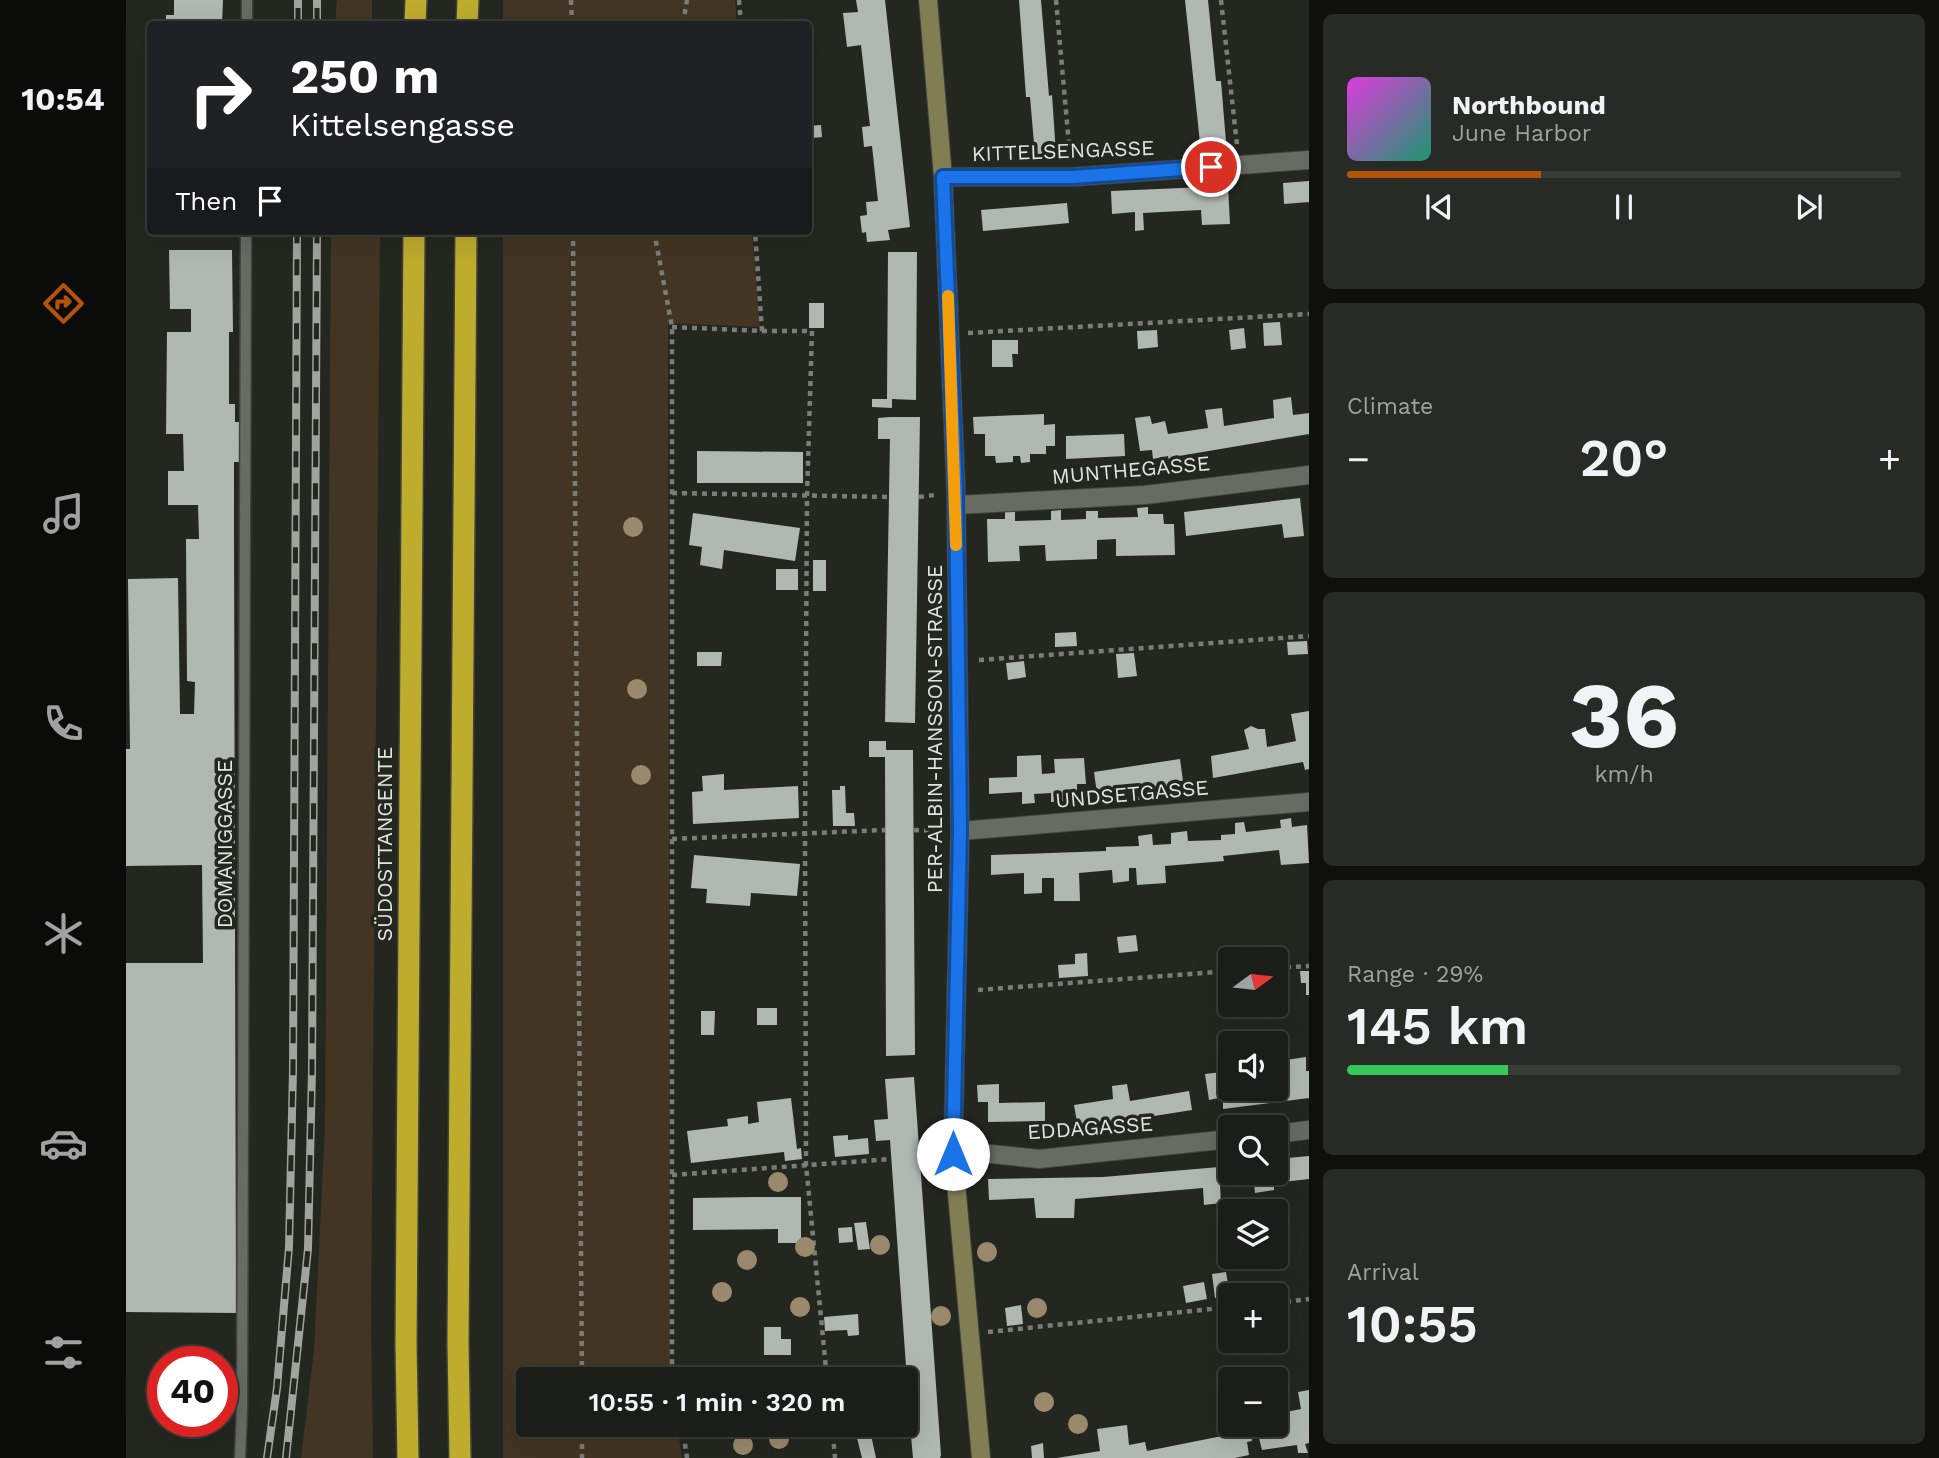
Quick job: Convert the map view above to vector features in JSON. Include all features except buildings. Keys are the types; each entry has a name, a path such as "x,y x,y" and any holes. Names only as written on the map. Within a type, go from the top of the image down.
{"highway":[{"path":"415,21 416,0"},
{"path":"467,21 468,0"},
{"name":"SÜDOSTTANGENTE","path":"408,1458 406,1331 414,235"},
{"path":"460,1458 458,1330 466,235"}],"street":[{"name":"PER-ALBIN-HANSSON-STRASSE","path":"928,0 943,177 956,505 960,831 953,1150 981,1458"},
{"name":"KITTELSENGASSE","path":"943,177 1072,177 1309,160"},
{"name":"MUNTHEGASSE","path":"956,505 1145,495 1309,475"},
{"name":"UNDSETGASSE","path":"960,831 1309,802"},
{"path":"1288,1133 1309,1130"},
{"name":"EDDAGASSE","path":"953,1150 1039,1159 1218,1140"}],"lane":[{"path":"247,0 247,21"},
{"name":"DOMANIGGASSE","path":"240,1458 243,1409 246,235"}],"path":[{"path":"571,0 572,21"},
{"path":"684,21 687,0"},
{"path":"739,0 741,21"},
{"path":"1056,0 1072,177"},
{"path":"1221,0 1239,165"},
{"path":"573,235 582,1367"},
{"path":"655,235 672,327 672,1367"},
{"path":"755,235 762,331"},
{"path":"949,334 1309,314"},
{"path":"672,327 812,331 807,496 806,1165 826,1367"},
{"path":"672,493 889,497"},
{"path":"957,661 1309,636"},
{"path":"672,839 885,830"},
{"path":"1288,967 1309,966"},
{"path":"956,991 1218,972"},
{"path":"672,1175 891,1159"},
{"path":"1288,1302 1309,1299"},
{"path":"970,1334 1218,1308"},
{"path":"582,1437 582,1458"},
{"path":"684,1437 687,1458"},
{"path":"833,1437 835,1458"}],"shaded area":[{"path":"337,0 372,0 372,21 335,21"},
{"path":"503,0 735,0 737,21 503,21"},
{"path":"331,235 380,235 371,1321 373,1458 301,1458 314,1350 325,1127"},
{"path":"503,235 752,235 760,327 668,323 670,1367 516,1367 516,1437 679,1437 682,1458 503,1458"}],"railway":[{"path":"298,0 298,21"},
{"path":"317,0 317,21"},
{"path":"267,1458 277,1388 289,1247 293,1070 297,235"},
{"path":"286,1458 308,1249 312,1071 317,235"}],"slow traffic":[{"path":"948,296 956,545"}],"route":[{"path":"953,1154 960,831 956,492 943,177 1072,177 1211,167"}]}
